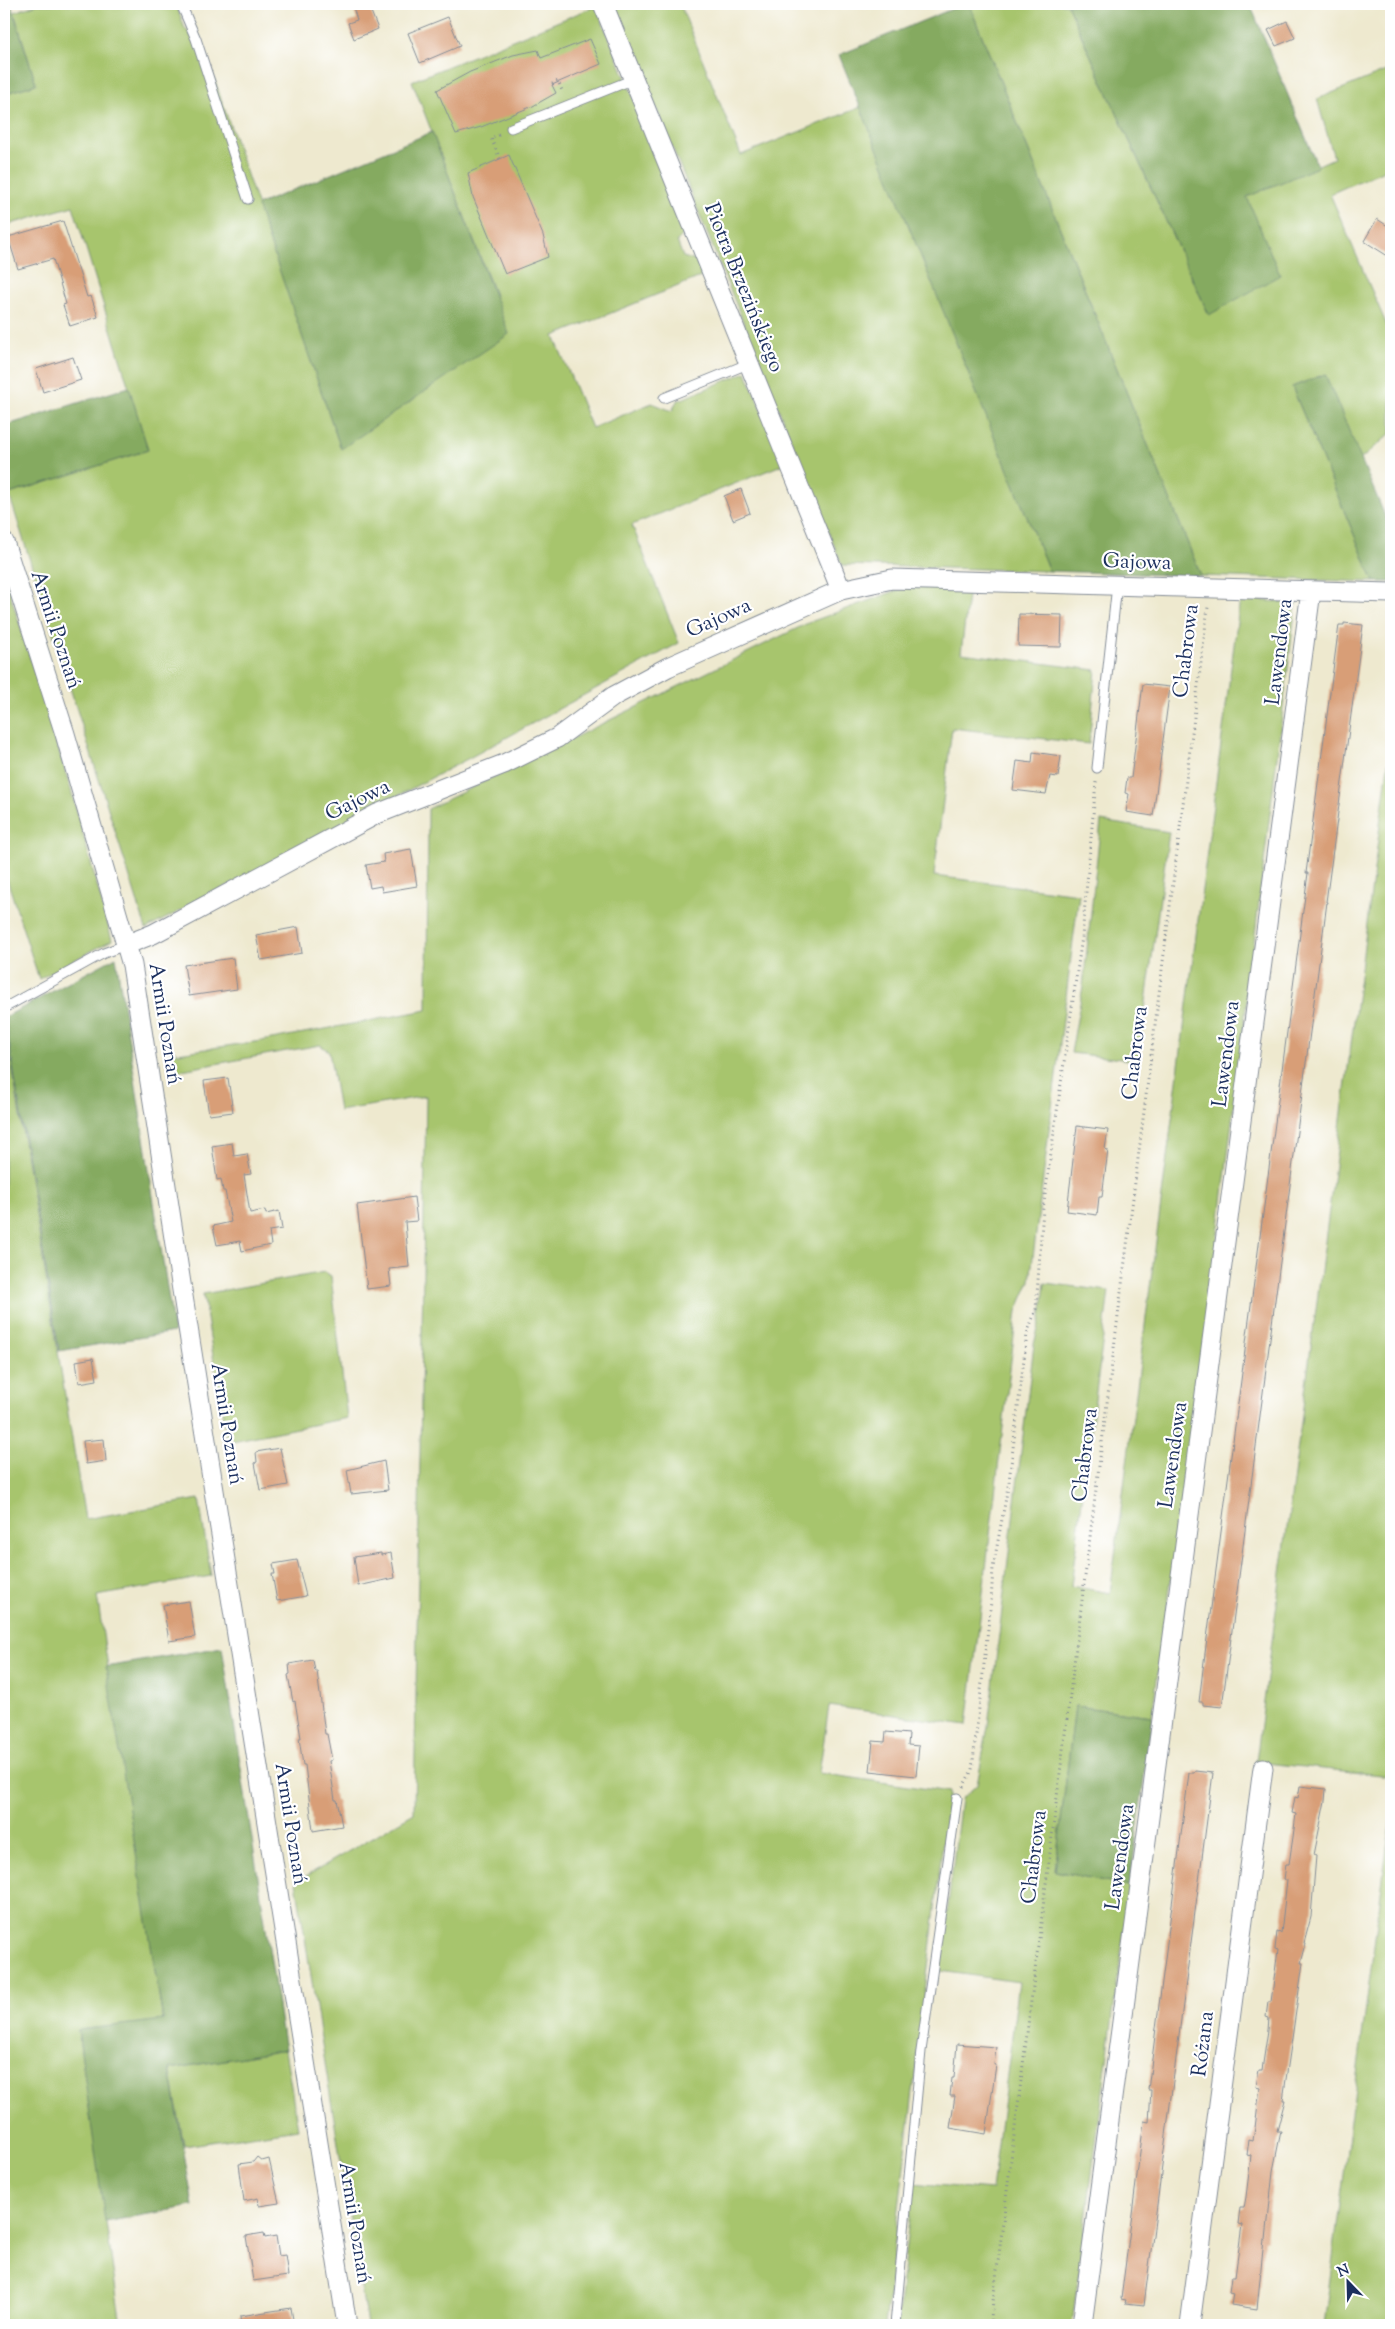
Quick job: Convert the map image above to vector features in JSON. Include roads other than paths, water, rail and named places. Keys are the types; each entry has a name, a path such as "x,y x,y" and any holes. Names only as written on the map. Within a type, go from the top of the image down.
{"street":[{"name":"Piotra Brzezińskiego","path":"603,4 842,590"},
{"name":"Armii Poznań","path":"4,542 65,734 128,944 347,2325"},
{"name":"Gajowa","path":"128,944 153,934 377,814 504,764 557,738 614,696 668,667 842,590 892,579 1391,593"},
{"name":"Lawendowa","path":"1082,2325 1311,591"},
{"name":"Różana","path":"1190,2325 1263,1768"}],"lane":[{"path":"181,4 196,39 248,199"},
{"path":"511,128 634,79"},
{"path":"664,398 750,363"},
{"path":"1097,768 1117,585"},
{"path":"4,1008 104,953 128,944"},
{"path":"895,2325 921,2051 956,1798"}]}
